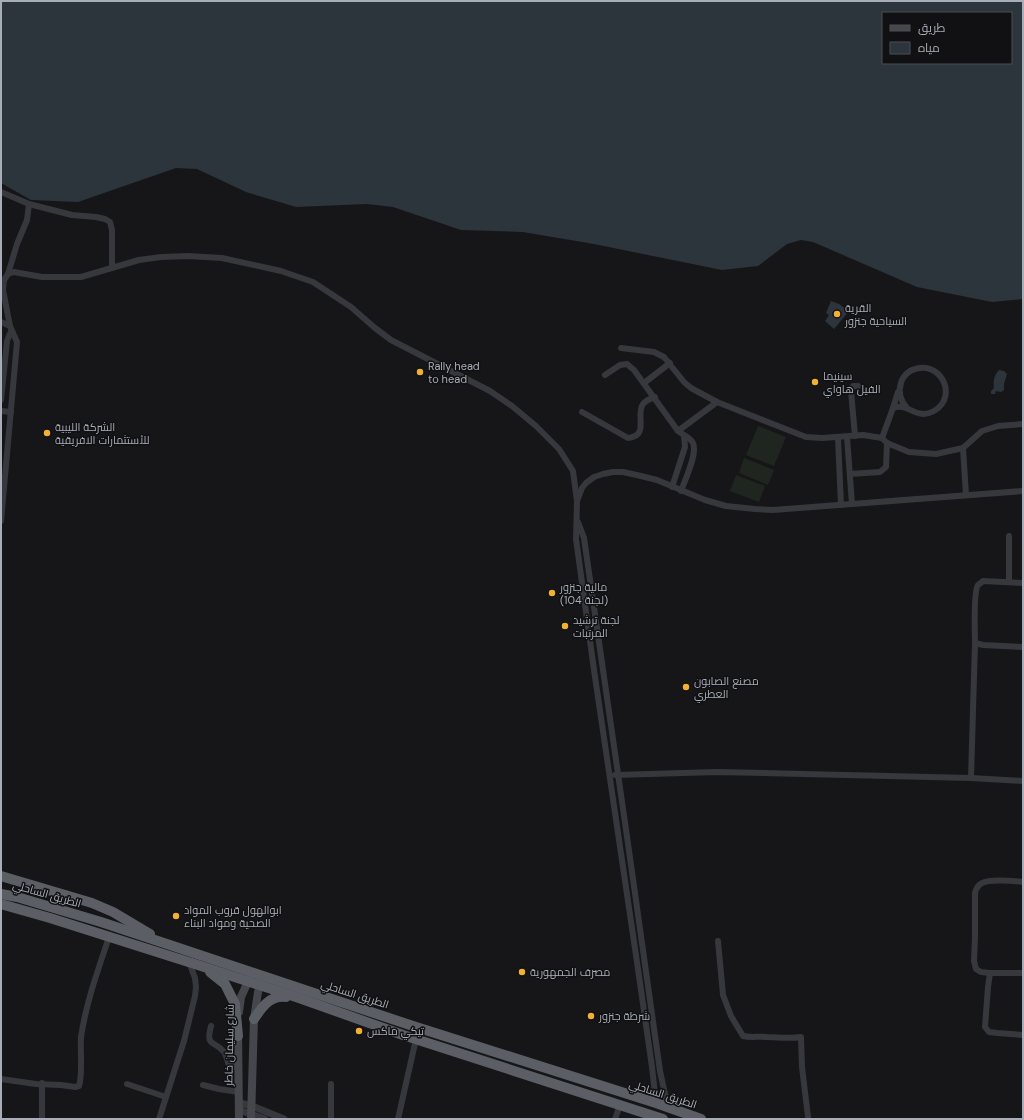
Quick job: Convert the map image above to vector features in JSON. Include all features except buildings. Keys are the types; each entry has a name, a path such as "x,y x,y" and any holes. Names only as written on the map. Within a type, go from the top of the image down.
{"highway":[{"path":"1,876 92,903 113,912 167,945"},
{"name":"الطريق الساحلي","path":"1,894 31,901 94,920 167,945 261,981 413,1026 656,1103 701,1119"},
{"name":"الطريق الساحلي","path":"1,904 50,918 193,964 250,977"},
{"path":"193,964 213,974 225,984 235,1004 238,1036"},
{"name":"الطريق الساحلي","path":"261,981 299,998 416,1039 663,1119"},
{"path":"254,1019 267,1002 272,999 283,996 299,998"}],"main road":[{"name":"شارع سليمان خاطر","path":"239,1119 239,1004 250,977"},
{"path":"251,1113 254,1019 261,981"}],"street":[{"path":"1,192 28,204 72,215 105,219 110,222 112,230 112,267"},
{"path":"1,521 17,342 10,329 3,290 4,280 8,274 16,244 27,220 28,204"},
{"path":"8,274 14,272 42,277 81,277 139,260 161,257 188,256 222,258 281,271 313,282 351,306 375,328 391,340 484,388 512,406 536,426 559,449 573,471 577,500 576,539 647,1030 656,1103"},
{"path":"1,322 10,329"},
{"path":"1,400 7,341 10,329"},
{"path":"621,348 654,352 664,357 684,382 691,388 717,402 806,437 838,438 864,435 882,438 887,443 909,452 936,454 963,448 982,431 998,426 1023,424"},
{"path":"644,383 670,363"},
{"path":"605,375 620,365 627,364 634,370 655,397 678,431 689,438 693,443 694,448 692,461 681,491"},
{"path":"882,438 902,379 907,373 916,368 924,367 938,373 943,379 946,387 944,399 940,406 935,410 922,414 899,406 893,408"},
{"path":"855,436 851,392 854,386 858,386"},
{"path":"899,389 900,397 903,404 907,408"},
{"path":"582,412 628,438 633,438 640,430 641,408 648,399 655,397"},
{"path":"678,431 717,402"},
{"path":"1,411 11,412"},
{"path":"672,486 685,447 684,436"},
{"path":"847,437 852,504"},
{"path":"838,438 841,505"},
{"path":"850,474 880,472 883,470 886,467 887,443"},
{"path":"963,448 966,495"},
{"path":"577,500 586,483 594,477 613,472 623,472 657,480 681,491 726,506 773,510 1023,491"},
{"path":"577,518 584,538 619,774 660,1071 668,1108"},
{"path":"1009,536 1009,582"},
{"path":"581,577 589,575"},
{"path":"971,778 976,590 978,584 983,581 1023,582"},
{"path":"975,643 983,645 1023,647"},
{"path":"601,716 609,714"},
{"path":"609,775 717,772 971,778 1023,781"},
{"path":"1023,882 984,881 976,889 974,965 978,971 1023,974"},
{"path":"1,1079 36,1084 42,1083 75,1087 80,1084 81,1038 90,995 109,937"},
{"path":"718,941 723,995 731,1016 744,1036 751,1038 763,1036 793,1038 801,1037 802,1067 808,1119"},
{"path":"160,1119 184,1040 195,996 196,987 193,964"},
{"path":"990,973 985,1009 985,1027 989,1032 1023,1035"},
{"path":"211,1026 209,1036 212,1043 224,1052 229,1065 239,1068"},
{"path":"398,1119 416,1039"},
{"path":"42,1083 42,1119"},
{"path":"127,1084 166,1097"},
{"path":"331,1084 331,1119"},
{"path":"203,1085 239,1092"},
{"path":"615,1119 620,1105"},
{"path":"239,1107 265,1119"},
{"path":"251,1113 284,1119"}],"shaded area":[{"path":"758,426 786,437 774,466 746,455"},
{"path":"744,458 774,470 768,485 739,473"},
{"path":"736,475 765,486 759,502 730,491"}],"water":[{"path":"1,1 1023,1 1023,299 992,302 917,287 813,242 801,240 787,244 758,266 722,270 594,244 523,232 461,230 393,207 367,204 296,207 246,192 197,169 176,168 78,202 31,200 1,183"},
{"name":"القرية السياحية جنزور","path":"831,301 839,304 849,311 834,329 825,321 829,315 826,313"},
{"path":"999,370 1004,371 1007,374 1004,390 1001,392 996,391 995,394 991,394 991,391 994,388 995,376"}],"place":[{"name":"القرية السياحية جنزور","path":"837,314"},
{"name":"Rally head to head","path":"420,372"},
{"name":"سينيما الفيل هاواي","path":"815,382"},
{"name":"الشركة الليبية للأستثمارات الافريقية","path":"47,433"},
{"name":"مالية جنزور (لجنة 104)","path":"552,593"},
{"name":"لجنة ترشيد المرتبات","path":"565,626"},
{"name":"مصنع الصابون العطري","path":"686,687"},
{"name":"ابوالهول قروب المواد الصحية ومواد البناء","path":"176,916"},
{"name":"مصرف الجمهورية","path":"522,972"},
{"name":"شرطة جنزور","path":"591,1016"},
{"name":"تيكي ماكس","path":"359,1031"}]}
